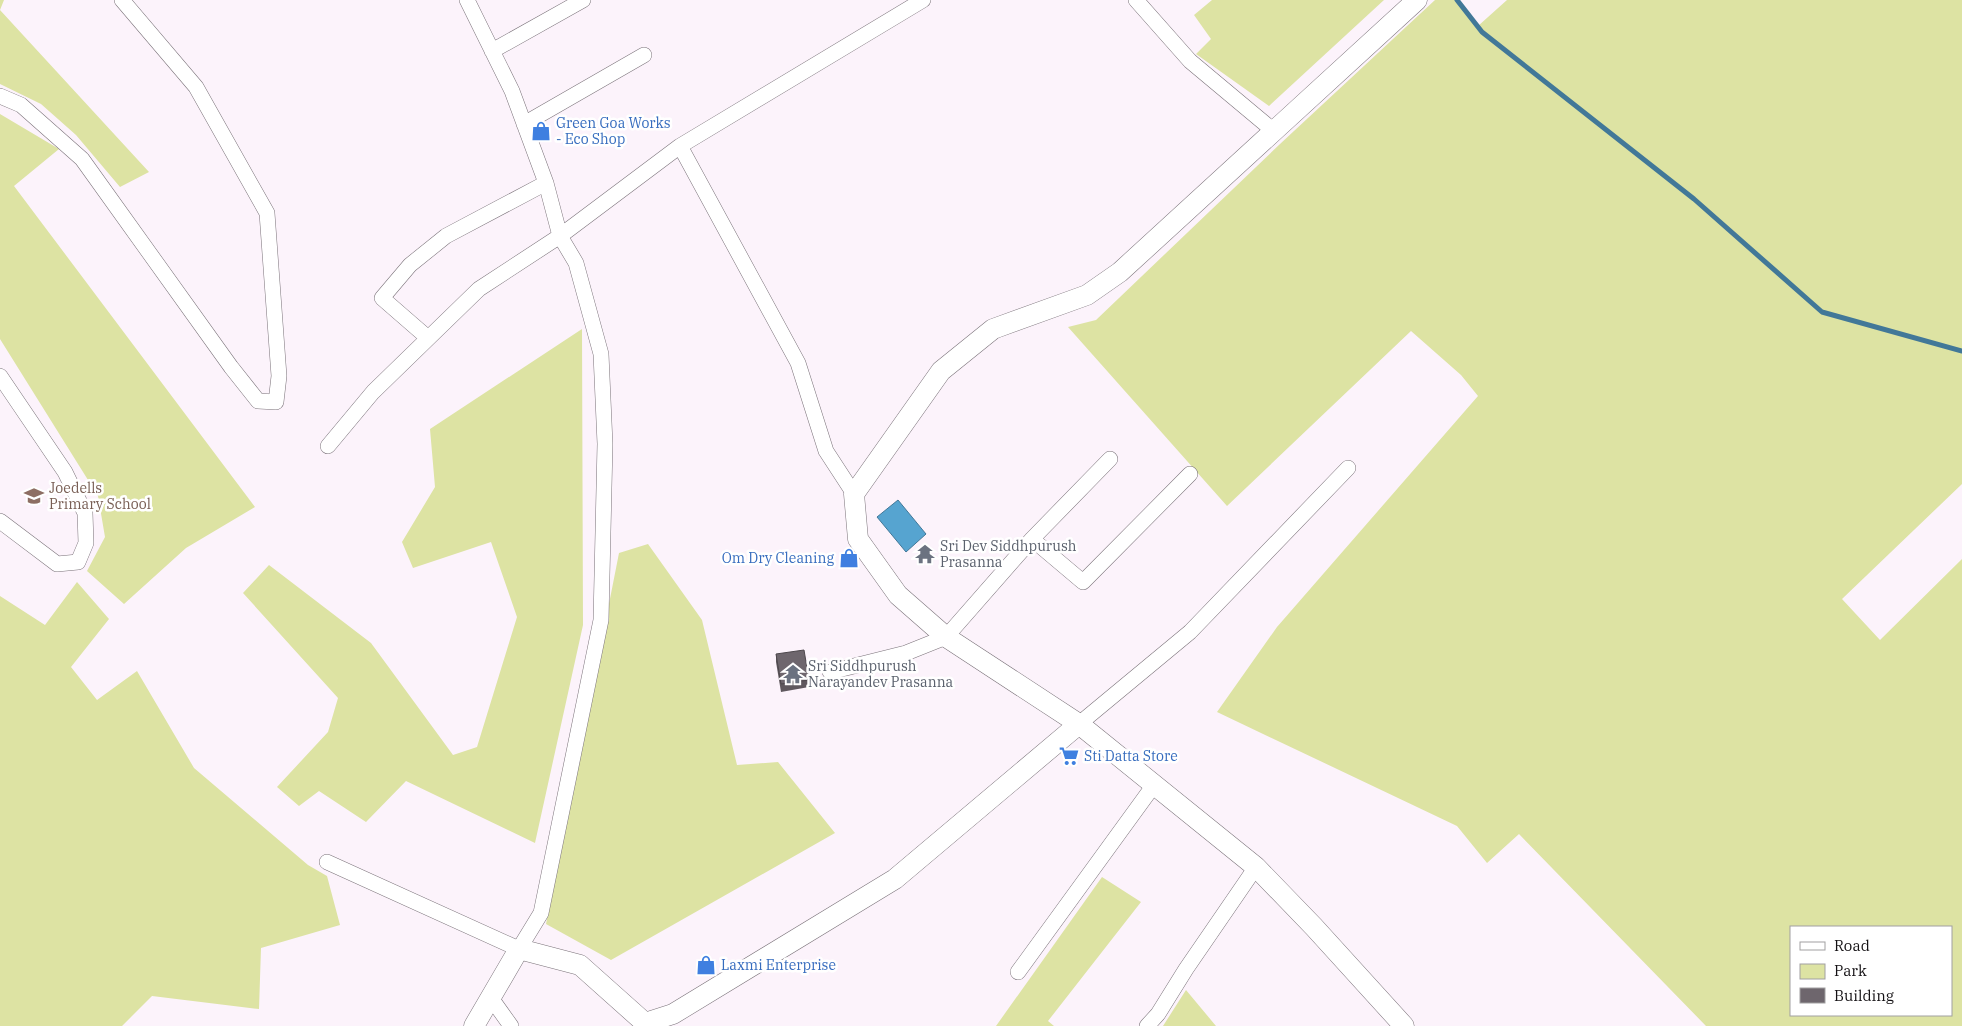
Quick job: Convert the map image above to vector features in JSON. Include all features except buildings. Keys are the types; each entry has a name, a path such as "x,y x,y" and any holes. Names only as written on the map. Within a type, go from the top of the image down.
{"street":[{"path":"0,96 21,105 82,159 258,401 276,402 279,376 267,213 196,87 122,0"},
{"path":"467,0 512,91 546,183 560,236 576,263 601,354 605,444 602,620 541,913 474,1026"},
{"path":"492,51 583,0"},
{"path":"328,446 373,392 479,288 560,236 680,146 923,0"},
{"path":"1136,0 1190,61 1275,132"},
{"path":"854,494 941,372 993,329 1087,295 1120,272 1417,0"},
{"path":"524,124 644,55"},
{"path":"680,146 798,363 826,451 854,494 858,539 898,594 946,637 1079,724 1256,867 1314,927 1404,1026"},
{"path":"428,338 382,298 410,265 446,236 546,183"},
{"path":"0,376 65,472 85,513 86,543 78,562 57,564 0,521"},
{"path":"830,672 906,653 946,637 1032,539 1110,459"},
{"path":"327,862 519,949 580,965 644,1023 673,1014 896,879 1190,632 1348,468"},
{"path":"1032,539 1083,582 1190,474"},
{"path":"1018,972 1154,785"},
{"path":"1147,1026 1158,1014 1186,969 1256,867"},
{"path":"491,998 511,1026"}],"green space":[{"path":"0,0 4,0 0,10"},
{"path":"1212,0 1384,0 1269,106 1196,54 1211,39 1194,15"},
{"path":"1435,0 1456,0 1478,26 1507,0 1962,0 1962,484 1842,599 1880,640 1962,559 1962,1026 1706,1026 1519,834 1487,863 1457,826 1217,712 1277,627 1478,396 1461,375 1411,331 1227,506 1068,327 1096,320 1280,144"},
{"path":"0,10 149,172 120,187 76,135 41,104 0,84"},
{"path":"0,114 59,149 14,186 255,507 186,548 124,604 87,571 105,537 98,496 0,339"},
{"path":"582,329 583,625 535,843 406,781 366,822 319,791 299,806 277,787 328,732 338,698 243,593 269,565 371,643 453,755 477,747 517,617 491,542 413,568 402,542 435,487 430,429"},
{"path":"648,544 702,620 737,765 778,762 835,833 611,960 546,924 619,553"},
{"path":"77,582 109,619 71,667 97,700 137,671 194,768 308,865 327,876 340,925 261,948 259,1009 152,996 122,1026 0,1026 0,596 45,625"},
{"path":"1102,877 1141,902 1048,1021 1054,1026 996,1026"},
{"path":"1186,990 1216,1026 1163,1026"}],"water":[{"path":"898,500 926,534 906,552 877,517"}],"waterway":[{"path":"1457,0 1482,32 1694,199 1822,312 1962,351"}],"place":[{"name":"Green Goa Works - Eco Shop","path":"541,131"},
{"name":"Joedells Primary School","path":"34,496"},
{"name":"Sri Dev Siddhpurush Prasanna","path":"925,554"},
{"name":"Om Dry Cleaning","path":"849,558"},
{"name":"Sri Siddhpurush Narayandev Prasanna","path":"793,674"},
{"name":"Sti Datta Store","path":"1069,756"},
{"name":"Laxmi Enterprise","path":"706,965"}]}
